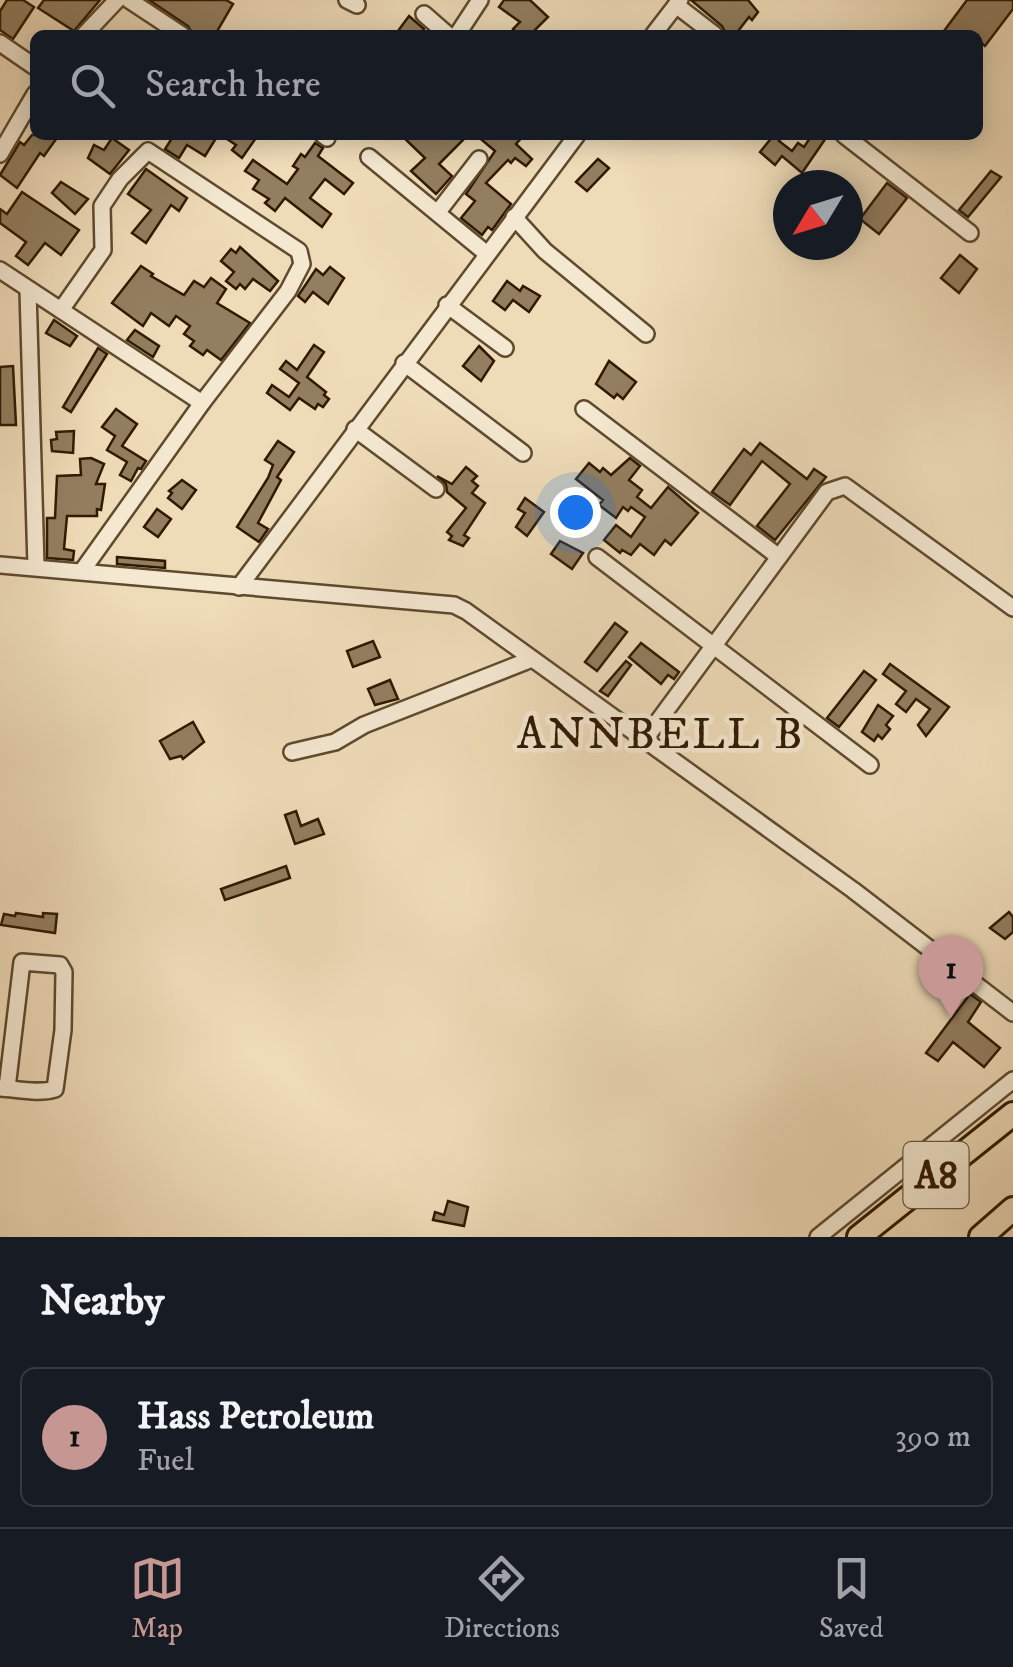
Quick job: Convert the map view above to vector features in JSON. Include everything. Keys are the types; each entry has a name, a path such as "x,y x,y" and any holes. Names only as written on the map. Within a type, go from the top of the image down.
{"highway":[{"name":"A8","path":"864,1235 1013,1114"},
{"name":"A8","path":"981,1237 1013,1209"}],"street":[{"path":"89,30 117,0"},
{"path":"129,0 175,30"},
{"path":"156,16 167,0"},
{"path":"460,30 480,0"},
{"path":"657,30 678,2 709,30"},
{"path":"424,14 442,30"},
{"path":"0,43 30,64"},
{"path":"0,154 30,102"},
{"path":"0,114 17,124"},
{"path":"239,588 569,140"},
{"path":"850,140 970,233"},
{"path":"60,310 103,250 102,206 120,179 148,152 298,251 302,258 288,291 82,571"},
{"path":"370,158 487,254"},
{"path":"438,212 480,159"},
{"path":"514,217 545,251 646,334"},
{"path":"0,270 202,403"},
{"path":"28,290 36,566"},
{"path":"447,305 505,348"},
{"path":"404,363 523,453"},
{"path":"584,408 779,557"},
{"path":"355,430 436,489"},
{"path":"644,739 827,492 845,486 1013,608"},
{"path":"597,557 870,765"},
{"path":"0,565 454,606 854,890 1013,1013"},
{"path":"292,752 335,742 364,725 532,658"},
{"path":"22,962 60,965 64,972 63,1030 55,1090 4,1088 22,962"},
{"path":"988,1132 1009,1083"},
{"path":"818,1237 1009,1083"}],"building":[{"path":"7,0 23,0 34,7 13,39 0,30 0,11"},
{"path":"44,0 100,0 75,30 38,8"},
{"path":"149,0 226,0 233,4 218,30 190,30"},
{"path":"504,0 530,0 548,17 535,30 514,30 520,22 499,7"},
{"path":"691,0 748,0 758,12 739,30 724,30"},
{"path":"967,0 1013,0 1013,9 985,46 983,30 945,30"},
{"path":"409,16 424,29 423,30 399,30"},
{"path":"30,138 55,140 44,156 40,153 17,188 0,175 20,142 24,145"},
{"path":"115,140 129,150 110,174 88,158 94,145 104,150"},
{"path":"171,140 215,140 205,156 187,145 179,158 165,149"},
{"path":"228,140 255,140 242,158 232,150 236,145"},
{"path":"406,140 463,140 439,164 452,176 436,194 411,171 425,158"},
{"path":"482,140 520,140 516,144 532,159 526,166 515,158 511,163 508,160 486,183 511,204 492,230 488,227 482,235 461,218 475,201 466,194 495,151"},
{"path":"770,140 780,140 792,151 798,143 804,147 809,140 825,140 804,170 782,156 775,165 760,152"},
{"path":"315,143 323,148 318,156 353,183 344,194 325,179 310,198 331,214 322,227 285,198 275,211 265,203 269,199 253,189 259,180 245,171 253,160 287,184 298,169 293,166 301,154 305,157"},
{"path":"598,159 609,168 587,191 576,182"},
{"path":"146,169 187,198 179,211 171,205 146,243 132,233 151,210 128,194"},
{"path":"991,171 1001,177 968,217 959,210"},
{"path":"61,182 88,199 75,214 52,193"},
{"path":"887,183 907,198 879,234 863,221 863,215"},
{"path":"22,192 79,230 61,255 45,243 28,265 16,256 26,242 0,223 0,209 7,214"},
{"path":"240,247 278,281 270,291 253,279 245,289 240,284 236,289 226,281 234,272 221,261 231,249 236,253"},
{"path":"960,255 977,269 959,293 941,278"},
{"path":"141,266 184,295 194,281 204,287 211,278 226,289 217,303 250,323 221,360 207,350 203,355 190,346 194,341 184,334 190,326 176,316 169,326 151,313 143,326 112,303"},
{"path":"330,267 344,278 328,304 313,292 305,302 298,296 316,269 323,275"},
{"path":"507,281 520,291 523,286 540,296 529,312 513,300 505,310 493,301"},
{"path":"54,320 77,336 70,346 46,333"},
{"path":"135,330 159,346 153,357 127,340"},
{"path":"314,345 324,352 307,377 329,399 323,407 318,404 315,409 299,398 290,410 267,393 272,385 289,397 299,383 280,369 286,361 297,370"},
{"path":"479,346 494,361 481,381 463,366"},
{"path":"98,348 107,354 71,412 63,407"},
{"path":"609,361 636,382 623,399 617,394 614,398 596,384"},
{"path":"13,366 16,425 0,425 0,367"},
{"path":"116,409 137,424 122,446 146,461 131,481 120,475 127,462 107,450 115,436 102,427"},
{"path":"74,431 73,453 52,451 51,440 57,439 56,432"},
{"path":"278,441 294,452 277,477 281,480 258,523 268,529 259,542 237,527 268,478 273,465 265,460"},
{"path":"760,443 807,479 814,469 826,477 775,540 757,526 790,484 762,461 730,505 712,492 744,449 751,455"},
{"path":"91,458 104,464 96,484 105,484 101,510 97,509 97,516 67,516 64,549 74,551 73,560 47,558 47,518 55,518 57,476 81,475 80,459"},
{"path":"630,458 640,466 629,480 642,490 637,497 651,508 668,487 698,513 671,545 665,540 654,555 640,544 631,555 622,550 620,553 604,540 616,525 631,537 645,517 631,507 628,511 623,507 616,518 599,505 603,500 576,479 589,463 611,475"},
{"path":"466,467 477,476 472,481 478,486 472,493 485,503 464,535 469,538 463,546 449,540 452,536 447,532 466,508 447,492 446,484 437,476 452,484"},
{"path":"182,480 196,490 182,509 168,498 172,493 169,491"},
{"path":"525,498 544,512 527,536 516,527 525,513 518,509"},
{"path":"157,509 171,519 158,537 144,527"},
{"path":"560,541 583,553 572,569 551,554"},
{"path":"117,557 165,561 165,568 117,564"},
{"path":"615,623 627,632 597,671 585,662"},
{"path":"373,641 380,657 353,667 347,651"},
{"path":"641,643 679,672 674,679 668,675 661,684 629,657"},
{"path":"626,661 631,665 608,696 600,691"},
{"path":"890,664 949,707 926,736 918,725 930,709 916,699 906,712 896,704 906,691 883,674"},
{"path":"864,671 876,680 839,727 827,718"},
{"path":"390,680 398,699 375,705 368,689"},
{"path":"878,705 893,716 886,725 890,729 882,739 878,735 874,741 862,732"},
{"path":"193,722 204,742 183,759 170,759 160,741"},
{"path":"296,811 301,826 318,819 324,834 295,844 285,815"},
{"path":"286,866 290,878 225,900 221,889"},
{"path":"1009,912 1013,932 1005,939 990,928"},
{"path":"43,913 57,914 55,933 1,925 4,914 43,917"},
{"path":"970,994 981,1002 968,1022 1000,1048 984,1067 953,1042 938,1061 926,1053"},
{"path":"448,1201 468,1207 464,1226 433,1220 435,1212 444,1215"}],"place":[{"name":"Hass Petroleum","path":"951,1018"}],"district":[{"name":"ANNBELL B","path":"661,732"}]}
